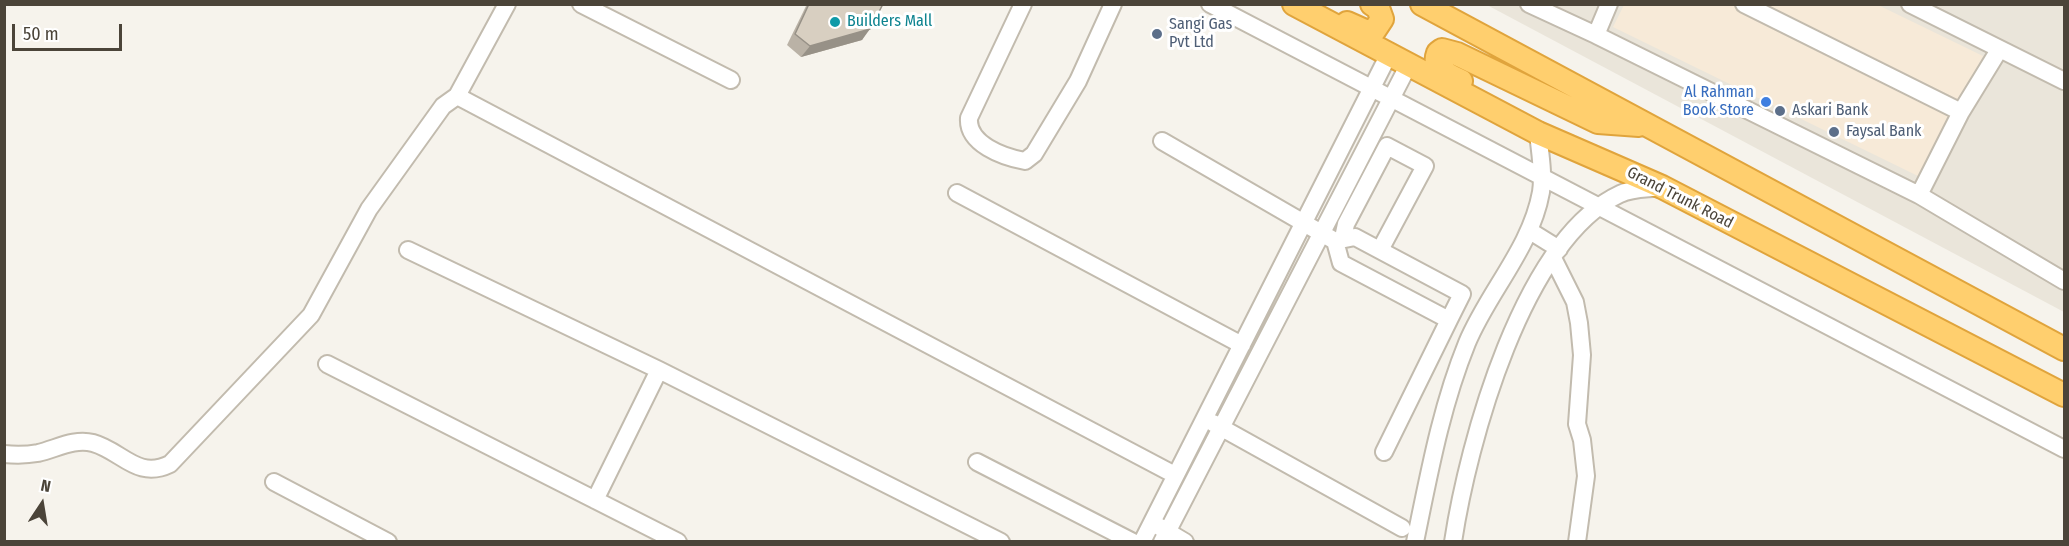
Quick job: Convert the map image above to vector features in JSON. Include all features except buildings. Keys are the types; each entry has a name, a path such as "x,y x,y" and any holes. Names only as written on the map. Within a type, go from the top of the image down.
{"highway":[{"name":"Grand Trunk Road","path":"1294,4 1538,134 1662,187 2064,395"},
{"path":"1314,4 1365,31 1374,31 1382,19 1378,8 1372,4"},
{"path":"1428,6 1644,125 2064,349"},
{"path":"1620,168 1569,137 1446,73 1436,63 1438,53 1449,50 1598,123 1644,125"}],"street":[{"path":"4,454 37,453 79,441 94,443 136,466 158,470 170,464 311,315 369,209 443,106 457,96 507,4"},
{"path":"581,4 731,80"},
{"path":"1023,4 969,118 969,128 974,138 1012,159 1025,161 1034,154 1078,81 1113,4"},
{"path":"1210,4 1601,205 2064,449"},
{"path":"1529,4 1919,195 2064,281"},
{"path":"1596,35 1609,4"},
{"path":"1744,4 1961,112"},
{"path":"1910,4 2064,81"},
{"path":"1919,195 1961,112 1999,50"},
{"path":"1142,542 1372,87 1398,61"},
{"path":"1164,537 1221,428 1333,238 1394,98 1398,61"},
{"path":"457,96 1175,475"},
{"path":"1414,542 1443,410 1454,378 1482,310 1530,231 1542,176 1538,134"},
{"path":"1162,141 1303,223 1333,238 1355,237 1462,294 1384,452"},
{"path":"1333,238 1346,224 1387,146 1425,166 1380,250"},
{"path":"1453,542 1489,389 1521,316 1556,254 1601,205 1622,193 1662,187"},
{"path":"957,193 1242,345"},
{"path":"1530,231 1556,254 1575,302 1579,323 1582,355 1577,424 1582,440 1586,476 1577,542"},
{"path":"1333,238 1341,263 1449,320"},
{"path":"408,250 659,370 1001,542"},
{"path":"2012,322 2064,337"},
{"path":"327,364 678,542"},
{"path":"595,500 659,370"},
{"path":"1205,418 1402,528"},
{"path":"977,462 1133,542"},
{"path":"274,482 388,542"},
{"path":"1152,522 1164,537 1185,542"}],"shaded area":[{"path":"1487,5 2064,5 2064,312"},
{"path":"1624,5 1878,5 1983,56 1920,177 1613,27"}],"place":[{"name":"Builders Mall","path":"835,22"},
{"name":"Sangi Gas Pvt Ltd","path":"1157,34"},
{"name":"Al Rahman Book Store","path":"1766,102"},
{"name":"Askari Bank","path":"1780,111"},
{"name":"Faysal Bank","path":"1834,132"}]}
